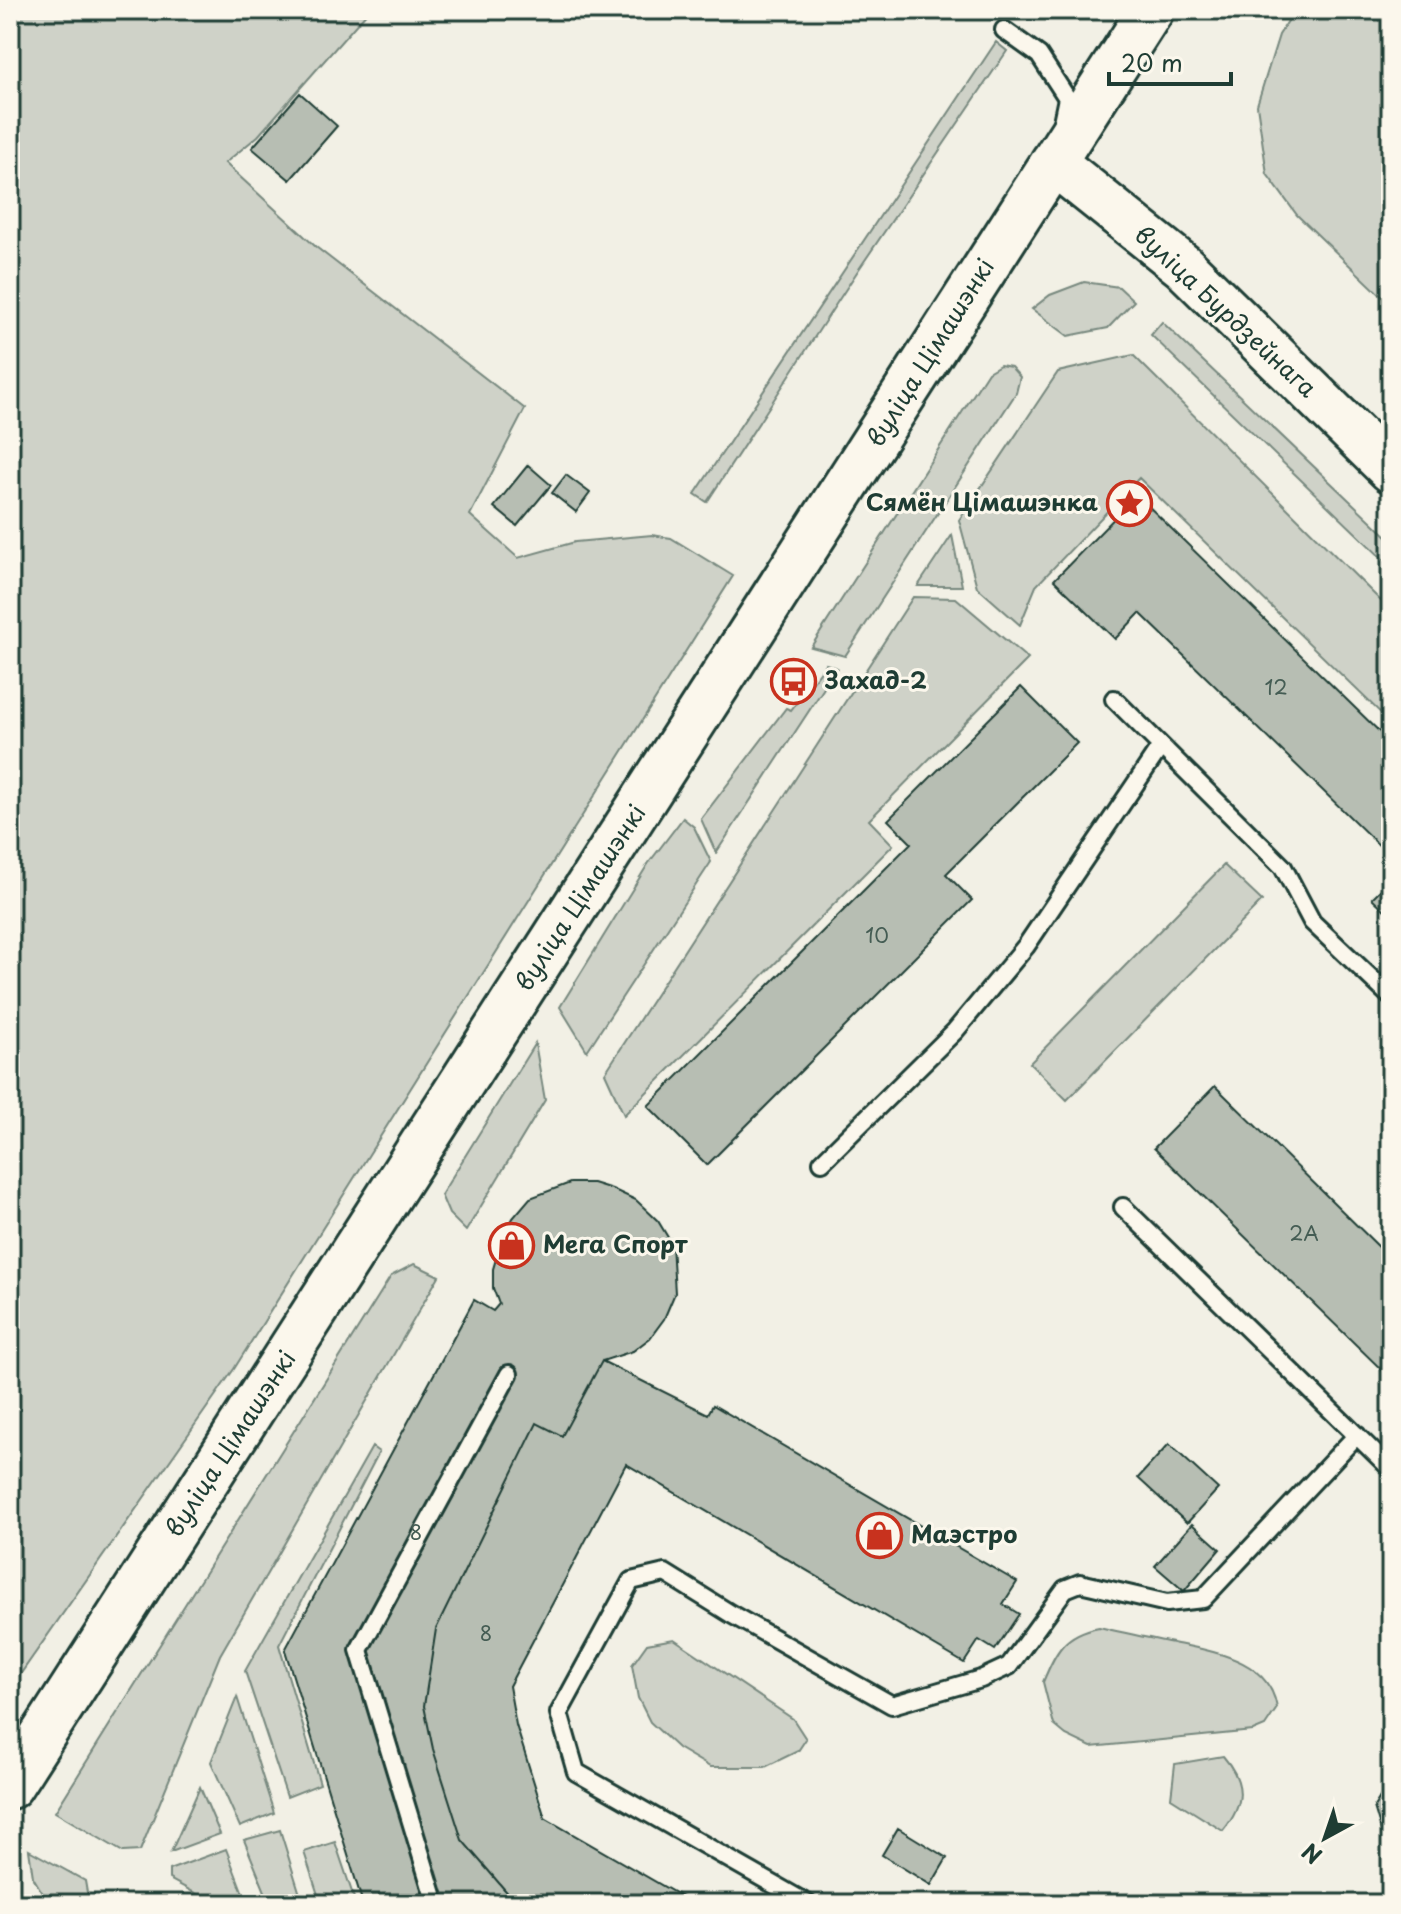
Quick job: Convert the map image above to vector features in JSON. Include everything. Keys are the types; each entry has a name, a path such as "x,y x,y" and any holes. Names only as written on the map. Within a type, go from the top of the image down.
{"main road":[{"name":"вуліца Цімашэнкі","path":"10,1786 1151,10"},
{"name":"вуліца Бурдзейнага","path":"1053,162 1183,266 1391,470"}],"lane":[{"path":"1004,30 1039,55 1067,98 1053,162"},
{"path":"1114,699 1283,867 1312,922 1391,997"},
{"path":"822,1162 955,1031 1026,946 1161,746"},
{"path":"1123,1207 1391,1469"},
{"path":"436,1904 359,1650 509,1374"},
{"path":"808,1904 576,1772 559,1713 631,1581 665,1573 892,1705 981,1679 1009,1666 1065,1589 1080,1583 1167,1603 1203,1599 1357,1435"}],"shaded area":[{"path":"10,10 369,10 258,136 225,163 316,247 525,409 470,515 518,558 575,542 652,535 671,538 733,576 234,1369 10,1689"},
{"path":"1295,10 1391,10 1391,305 1297,215 1267,174 1257,105 1279,35"},
{"path":"996,42 1007,51 857,272 707,502 695,494"},
{"path":"1084,282 1119,287 1134,301 1108,328 1068,336 1032,309 1050,295"},
{"path":"1162,322 1391,540 1391,567 1151,335"},
{"path":"1133,355 1391,611 1391,723 1139,478 1036,586 1020,625 977,587 959,520 1058,372"},
{"path":"1000,365 1011,367 1020,377 1016,393 845,656 811,647 988,372"},
{"path":"952,535 962,586 918,586"},
{"path":"913,597 956,598 1028,659 869,820 893,845 624,1115 605,1073"},
{"path":"826,664 837,668 716,853 701,819 786,708 791,710"},
{"path":"683,818 694,827 711,862 587,1051 560,1007 648,864"},
{"path":"1224,865 1262,901 1067,1100 1030,1063"},
{"path":"535,1043 545,1100 466,1231 449,1214 441,1195"},
{"path":"414,1264 439,1276 220,1655 140,1851 123,1852 55,1812 391,1276"},
{"path":"372,1447 379,1452 279,1645 320,1784 287,1797 245,1671"},
{"path":"1099,1627 1237,1660 1263,1678 1277,1708 1265,1726 1253,1731 1091,1747 1066,1735 1054,1725 1043,1682 1052,1661 1069,1639"},
{"path":"674,1639 793,1719 806,1739 798,1751 765,1767 710,1767 678,1748 650,1722 638,1698 632,1665 647,1644"},
{"path":"237,1697 274,1813 240,1827 211,1762"},
{"path":"1223,1756 1236,1775 1240,1794 1236,1812 1223,1831 1171,1798 1175,1764"},
{"path":"200,1787 220,1834 171,1852"},
{"path":"280,1830 303,1904 270,1904 244,1840"},
{"path":"335,1842 356,1904 321,1904 304,1852"},
{"path":"226,1849 247,1904 215,1904 169,1879 169,1870"},
{"path":"29,1850 85,1881 89,1904 49,1904 33,1877"}],"building":[{"path":"300,93 337,126 290,180 252,148"},
{"path":"528,465 551,485 517,526 494,507"},
{"path":"566,475 590,493 576,512 552,493"},
{"path":"1137,495 1391,743 1391,857 1140,613 1115,639 1054,580"},
{"path":"1021,687 1077,743 946,874 972,900 707,1165 648,1106 911,843 888,820"},
{"path":"1391,879 1391,916 1372,898"},
{"path":"1215,1086 1391,1259 1391,1379 1154,1148"},
{"path":"570,1183 593,1183 612,1189 636,1200 658,1221 672,1244 675,1293 664,1319 650,1338 633,1351 602,1361 562,1436 537,1423 436,1629 424,1706 433,1749 462,1840 517,1904 363,1904 285,1650 474,1300 493,1311 499,1304 493,1288 493,1269 501,1242 513,1218 530,1198"},
{"path":"602,1361 708,1414 713,1405 1017,1582 1003,1604 1019,1614 995,1650 979,1640 964,1663 626,1464 509,1686 516,1725 545,1818 694,1904 516,1903 462,1840 433,1749 424,1706 436,1629 537,1423 562,1436"},
{"path":"1169,1444 1218,1489 1187,1523 1138,1478"},
{"path":"1192,1524 1220,1549 1184,1591 1155,1566"},
{"path":"1391,1779 1391,1864 1374,1807"},
{"path":"898,1828 947,1858 931,1885 882,1855"}],"place":[{"name":"Сямён Цімашэнка","path":"1129,503"},
{"name":"Захад-2","path":"794,681"},
{"name":"Мега Спорт","path":"512,1245"},
{"name":"Маэстро","path":"880,1535"}]}
